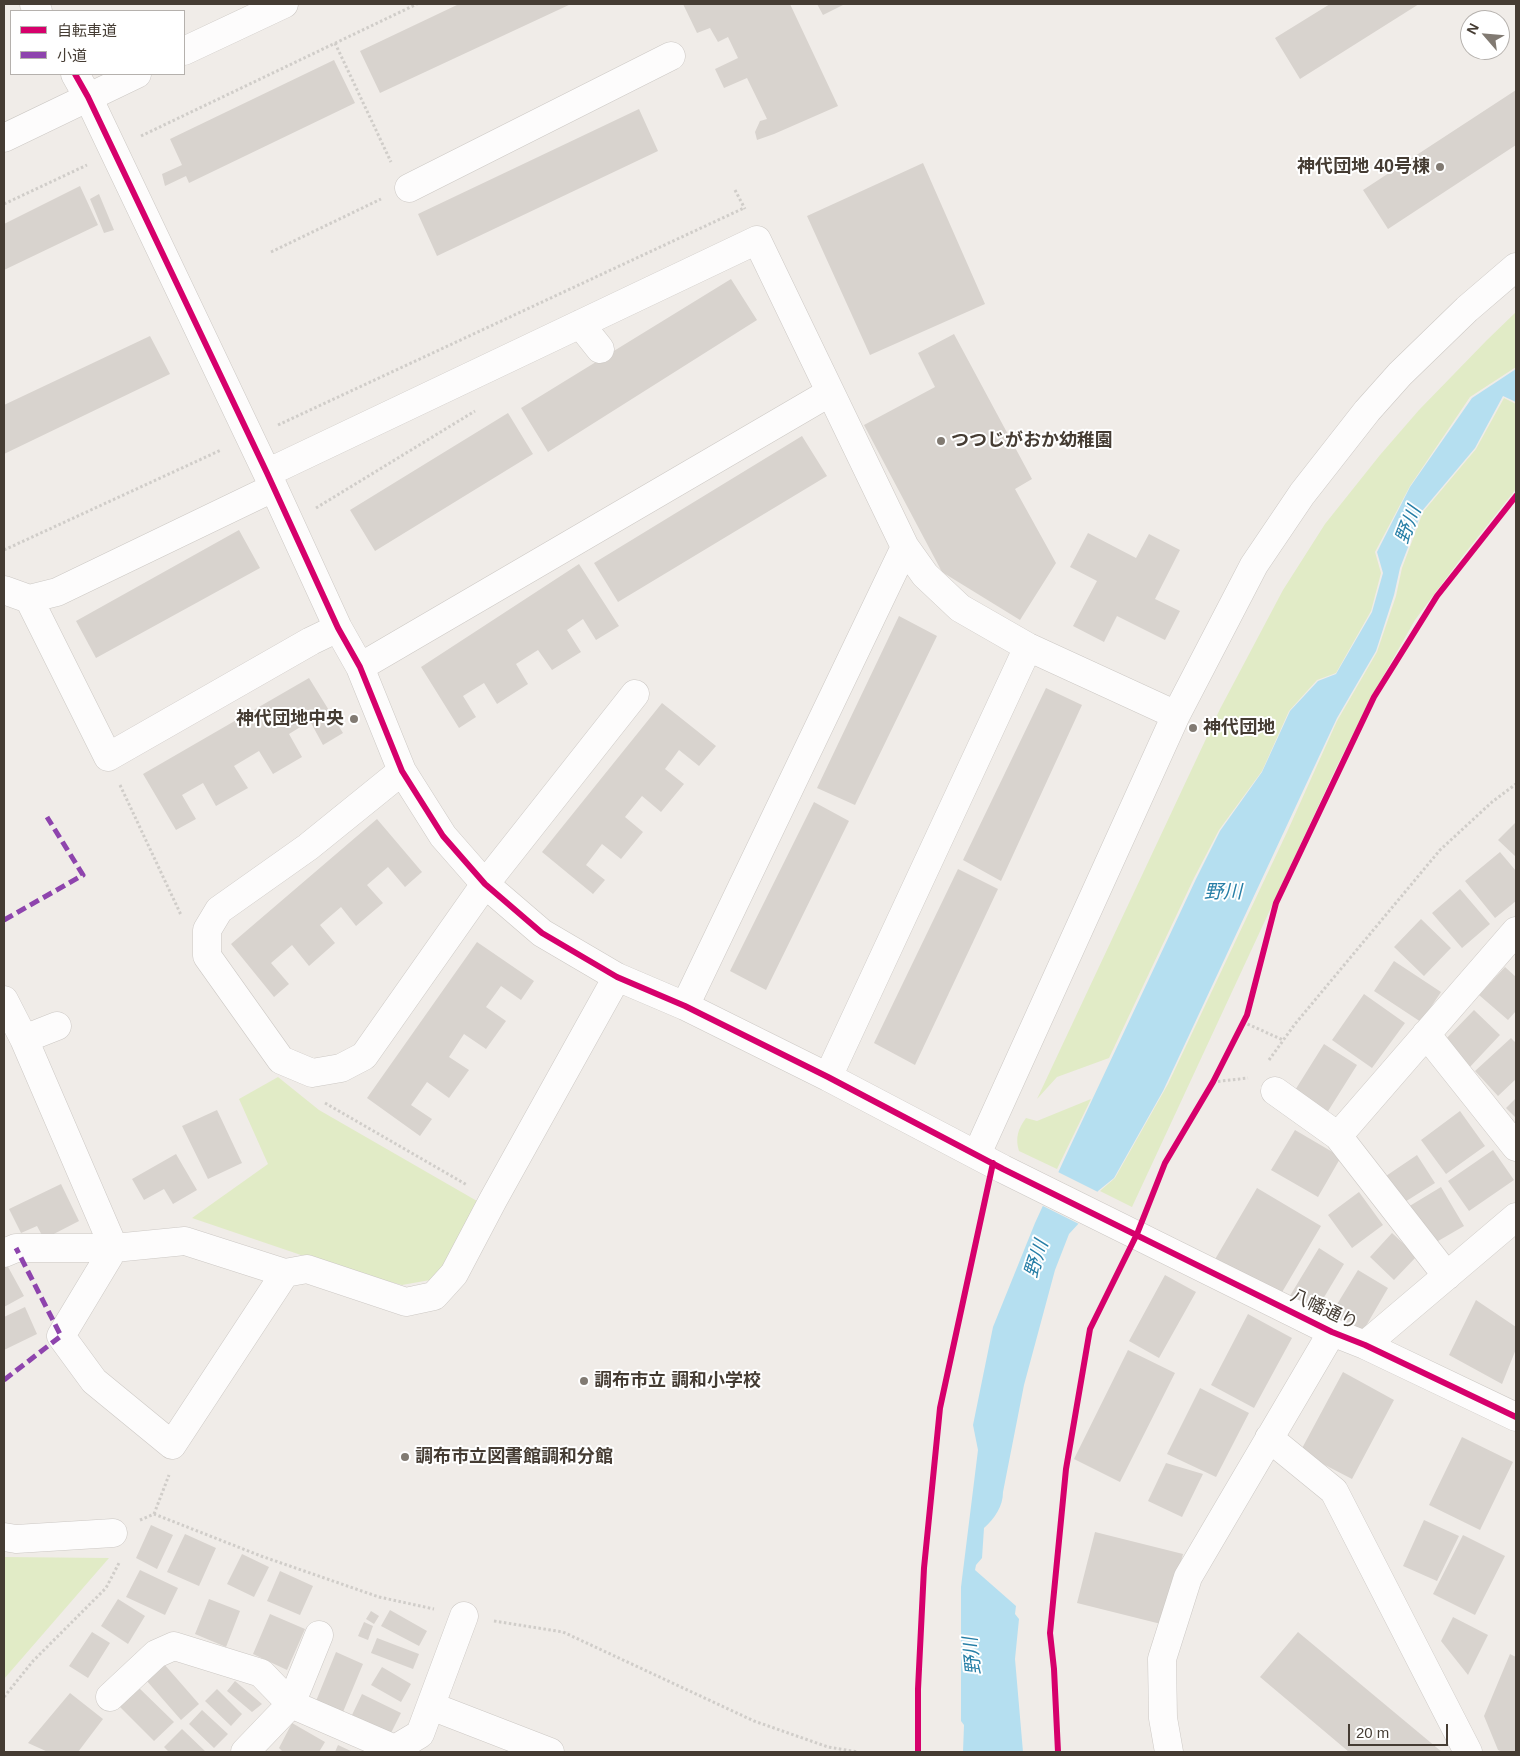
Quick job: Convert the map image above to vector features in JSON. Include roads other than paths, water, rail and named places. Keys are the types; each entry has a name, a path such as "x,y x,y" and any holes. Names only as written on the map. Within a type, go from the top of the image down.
{"street":[{"path":"185,52 284,4"},
{"path":"397,193 671,56"},
{"name":"八幡通り","path":"76,75 88,97 270,480 338,628 360,667 402,771 443,836 485,884 542,933 617,978 685,1006 991,1162 1332,1332 1365,1345 1516,1417"},
{"path":"4,138 135,75"},
{"path":"338,628 108,757 16,595 56,592 270,480 580,324 757,240 829,393 905,547 924,575 960,608 1028,647 1176,715"},
{"path":"991,1162 1176,715 1254,565 1302,494 1367,411 1400,374 1467,309 1516,267"},
{"path":"580,324 600,349"},
{"path":"360,667 829,393"},
{"path":"685,1006 905,547"},
{"path":"828,1078 1028,647"},
{"path":"402,771 308,847 219,910 207,930 207,956 281,1060 312,1073 342,1068 364,1056 485,884 635,694"},
{"path":"1338,1136 1516,931"},
{"path":"4,1253 16,1248 114,1248 185,1241 285,1273 306,1269 406,1302 434,1296 454,1274 493,1200 617,978"},
{"path":"4,1000 24,1039 114,1248"},
{"path":"24,1039 57,1026"},
{"path":"1426,1034 1516,1147"},
{"path":"1264,1078 1338,1136 1447,1276"},
{"path":"1365,1345 1516,1217"},
{"path":"114,1248 61,1336 94,1381 172,1445 285,1273"},
{"path":"1169,1752 1163,1718 1162,1658 1188,1577 1332,1332"},
{"path":"1269,1438 1334,1491 1468,1752"},
{"path":"4,1537 16,1539 113,1533"},
{"path":"110,1697 156,1654 174,1646 261,1673 291,1704 395,1749 420,1734 464,1616"},
{"path":"244,1752 291,1704 319,1635"},
{"path":"431,1706 550,1752"}],"water":[{"name":"野川","path":"1516,369 1516,402 1503,396 1475,448 1422,511 1400,568 1394,595 1376,651 1337,718 1163,1091 1114,1178 1098,1191 1080,1222 1069,1234 1055,1270 1024,1385 1002,1502 995,1516 984,1528 982,1558 976,1565 975,1570 1016,1606 1015,1614 1019,1619 1015,1659 1023,1752 963,1752 964,1725 961,1721 961,1587 978,1450 973,1425 993,1327 1035,1223 1220,831 1262,772 1290,711 1318,681 1336,674 1372,612 1383,573 1377,552 1410,487 1472,398"}],"place":[{"name":"神代団地 40号棟","path":"1440,167"},
{"name":"つつじがおか幼稚園","path":"941,441"},
{"name":"神代団地中央","path":"354,719"},
{"name":"神代団地","path":"1193,728"},
{"name":"調布市立 調和小学校","path":"584,1381"},
{"name":"調布市立図書館調和分館","path":"405,1457"}]}
